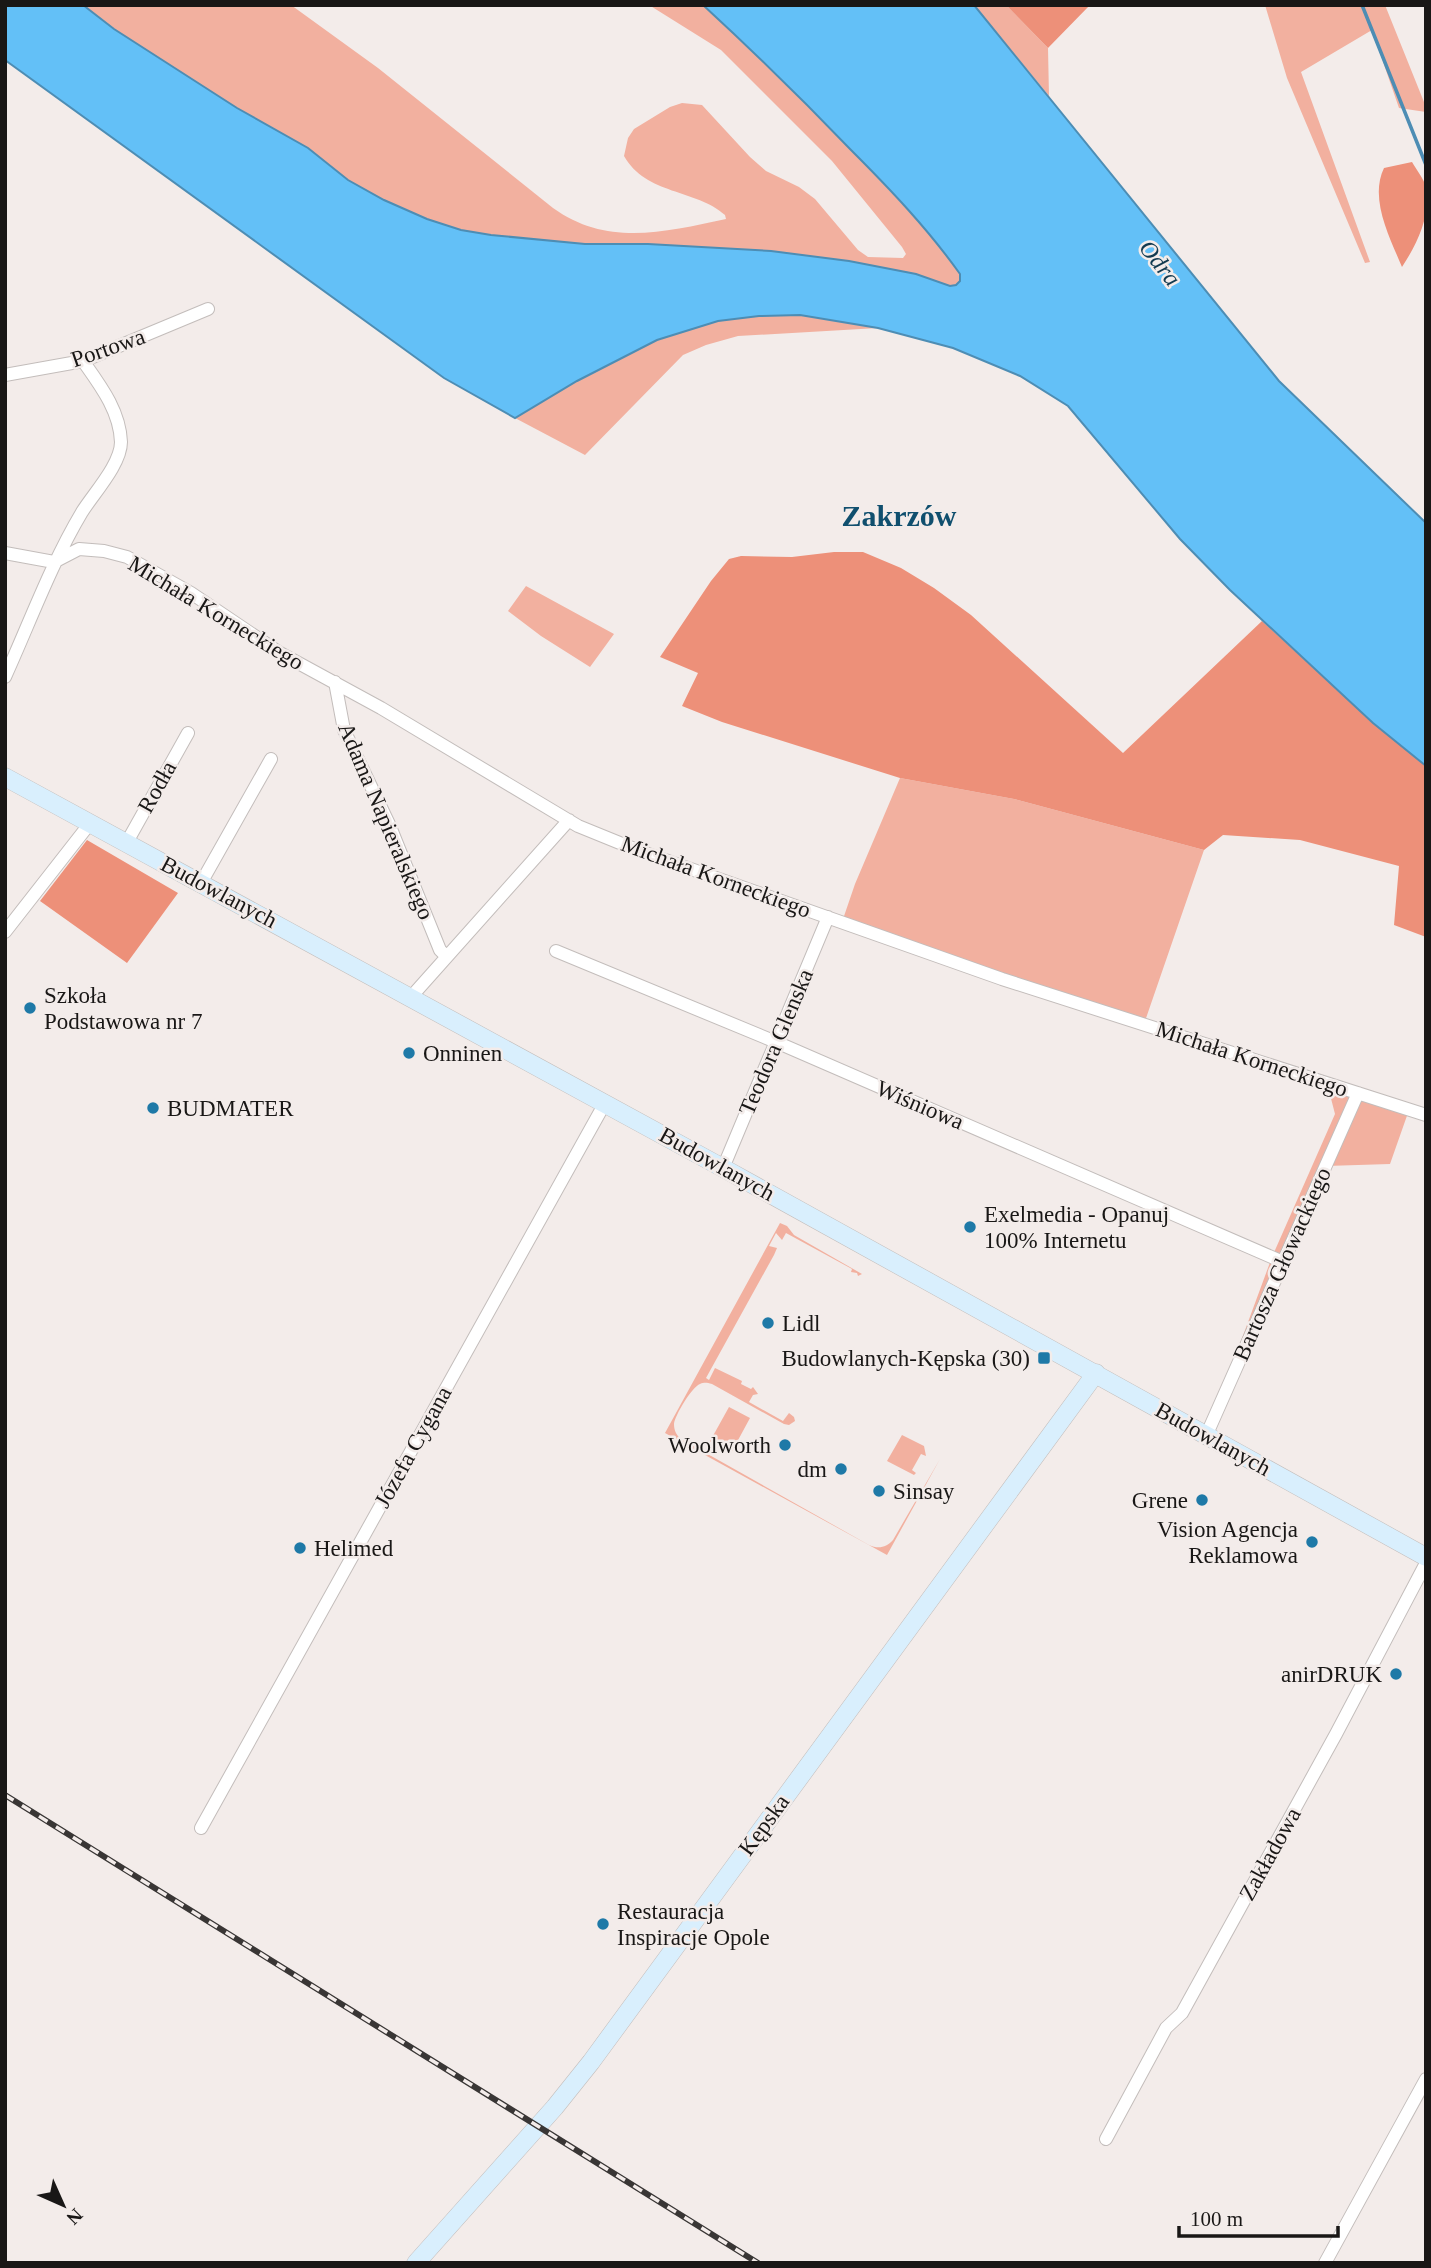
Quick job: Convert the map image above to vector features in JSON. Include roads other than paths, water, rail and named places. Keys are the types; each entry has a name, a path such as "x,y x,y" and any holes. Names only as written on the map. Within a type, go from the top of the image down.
{"main road":[{"name":"Budowlanych","path":"5,777 605,1102 1426,1557"},
{"name":"Kępska","path":"416,2263 555,2107 591,2062 1096,1373"}],"street":[{"name":"Portowa","path":"5,375 83,361 208,309"},
{"path":"5,677 54,562 82,511 116,461 121,445 118,421 100,384 83,361"},
{"name":"Michała Korneckiego","path":"54,562 79,549 104,551 127,557 168,579 280,653 335,682 578,826 637,850 1002,979 1426,1115"},
{"path":"5,553 54,562"},
{"name":"Adama Napieralskiego","path":"335,682 344,730 389,824 440,950 446,956"},
{"name":"Rodła","path":"127,842 188,733"},
{"path":"201,883 271,759"},
{"path":"411,997 569,820"},
{"path":"5,932 91,822"},
{"name":"Teodora Glenska","path":"723,1167 828,917"},
{"name":"Wiśniowa","path":"556,951 776,1042 1283,1262"},
{"name":"Bartosza Głowackiego","path":"1206,1436 1357,1093"},
{"name":"Józefa Cygana","path":"201,1828 605,1102"},
{"name":"Zakładowa","path":"1106,2139 1166,2028 1182,2013 1336,1734 1426,1563"},
{"path":"1325,2263 1426,2079"}],"water":[{"name":"Odra","path":"5,5 83,5 114,29 237,108 308,148 348,180 384,200 461,230 585,244 648,244 771,251 849,261 916,274 950,286 960,281 960,274 908,210 760,58 703,5 974,5 1279,381 1426,523 1426,766 1373,723 1230,590 1180,539 1068,406 1020,376 953,348 878,328 800,315 759,316 718,321 657,340 577,381 515,418 444,378 5,60"}],"waterway":[{"path":"1362,5 1426,165"}],"railway":[{"path":"5,1795 758,2263"}],"place":[{"name":"Szkoła Podstawowa nr 7","path":"30,1008"},
{"name":"Onninen","path":"409,1053"},
{"name":"BUDMATER","path":"153,1108"},
{"name":"Exelmedia - Opanuj 100% Internetu","path":"970,1227"},
{"name":"Lidl","path":"768,1323"},
{"name":"Budowlanych-Kępska (30)","path":"1044,1358"},
{"name":"Woolworth","path":"785,1445"},
{"name":"dm","path":"841,1469"},
{"name":"Sinsay","path":"879,1491"},
{"name":"Grene","path":"1202,1500"},
{"name":"Vision Agencja Reklamowa","path":"1312,1542"},
{"name":"Helimed","path":"300,1548"},
{"name":"anirDRUK","path":"1396,1674"},
{"name":"Restauracja Inspiracje Opole","path":"603,1924"}],"district":[{"name":"Zakrzów","path":"899,515"}]}
